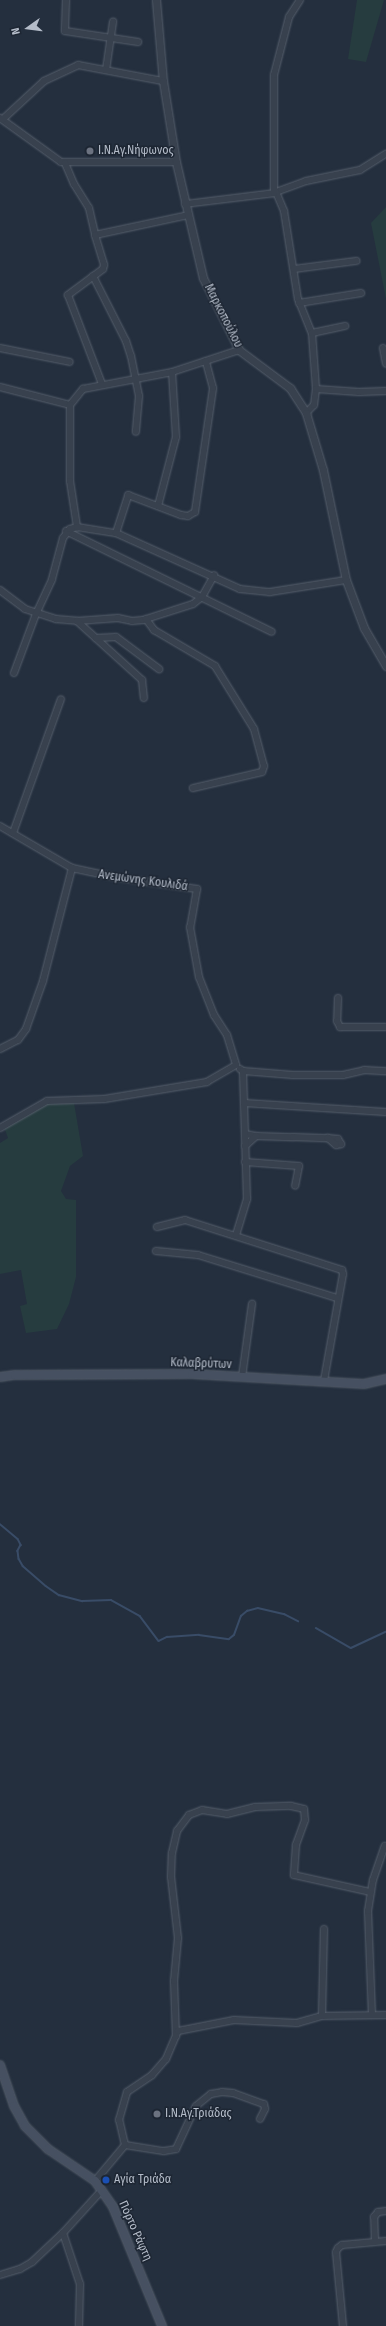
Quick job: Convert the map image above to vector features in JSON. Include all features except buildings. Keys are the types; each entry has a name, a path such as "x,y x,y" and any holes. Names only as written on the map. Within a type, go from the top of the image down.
{"main road":[{"name":"Καλαβρύτων","path":"0,1372 15,1375"},
{"name":"Καλαβρύτων","path":"0,1377 15,1375 242,1377 364,1384 386,1379"},
{"name":"Πόρτο Ράφτη","path":"0,2065 14,2106 25,2126 48,2149 94,2181 102,2190 119,2217 162,2326"}],"street":[{"path":"66,0 65,31 138,42"},
{"name":"Μαρκοπούλου","path":"156,0 163,81 176,162 203,278 239,350 290,388 306,413 323,470 346,580 364,628 386,666"},
{"path":"300,0 289,17 274,75 275,192 288,225 299,303 312,333 316,389 314,405 306,413"},
{"path":"106,70 113,22"},
{"path":"163,81 78,66 60,72 44,81 1,118 56,160 65,163 176,162"},
{"path":"185,204 275,192 306,181 360,170 386,154"},
{"path":"65,163 74,184 89,208 104,266 68,295 102,384"},
{"path":"95,234 188,215"},
{"path":"294,269 356,261"},
{"path":"93,276 126,341 139,396 136,432"},
{"path":"299,303 361,293"},
{"path":"312,333 345,326"},
{"path":"0,348 70,362"},
{"path":"383,348 386,364"},
{"path":"77,527 70,481 70,405 83,389 102,384 172,372 239,350"},
{"path":"116,532 128,495 188,516 195,512 213,388 206,361"},
{"path":"158,506 176,437 172,372"},
{"path":"0,386 70,405"},
{"path":"316,389 359,392 386,391"},
{"path":"66,531 77,527 116,532 214,575 240,589 270,592 346,580"},
{"path":"66,531 193,595 202,597 272,632"},
{"path":"14,673 36,614 52,579 66,531"},
{"path":"0,590 25,609 36,614 56,619 77,621 146,619 193,604 202,597 214,575"},
{"path":"146,619 154,630 215,666 254,729 264,766 262,772 193,788"},
{"path":"77,621 142,680 144,698"},
{"path":"96,638 116,637 159,669"},
{"path":"13,833 60,699"},
{"path":"0,826 72,868 43,980 26,1029 18,1040 0,1049"},
{"name":"Ανεμώνης Κουλιδά","path":"72,868 114,878 197,889 190,927 199,977 214,1015 227,1035 236,1065"},
{"path":"338,998 337,1021 340,1027 386,1027"},
{"path":"0,1128 47,1101 104,1099 207,1082 236,1065 243,1072 247,1199 236,1235"},
{"path":"243,1072 343,1075 364,1070 386,1071"},
{"path":"244,1103 386,1112"},
{"path":"245,1134 256,1136 328,1138"},
{"path":"245,1146 256,1136"},
{"path":"245,1162 299,1166 295,1186"},
{"path":"157,1228 180,1219 236,1235 342,1270 343,1274 324,1381"},
{"path":"156,1251 198,1254 338,1298"},
{"path":"242,1377 252,1304"},
{"path":"176,2036 174,1981 178,1938 172,1858 177,1831 189,1815 202,1810 227,1814 255,1807 291,1806 304,1809 305,1820 296,1845 294,1875 370,1892"},
{"path":"372,2015 368,1911 370,1892 385,1846"},
{"path":"322,2016 324,1929"},
{"path":"125,2145 118,2120 127,2092 152,2075 166,2059 176,2036 185,2028 234,2020 297,2023 322,2016 386,2015"},
{"path":"125,2145 164,2151 176,2149 196,2106 211,2094 222,2092 233,2093 264,2104 265,2109 260,2119"},
{"path":"94,2181 125,2145"},
{"path":"0,2275 20,2269 32,2262 63,2233 102,2190"},
{"path":"375,2241 374,2217 378,2212 386,2211"},
{"path":"63,2233 80,2284 80,2326"},
{"path":"343,2326 336,2252 342,2245 386,2241"}],"green space":[{"path":"357,0 384,0 366,62 348,59"},
{"path":"386,207 386,299 371,223"},
{"path":"48,1103 74,1103 83,1156 70,1166 61,1191 66,1199 76,1200 76,1277 69,1304 57,1329 26,1333 20,1306 27,1304 21,1270 0,1274 0,1143 8,1138 4,1127"}],"waterway":[{"path":"0,1524 18,1539 21,1545 18,1551 19,1559 23,1566 46,1586 59,1595 82,1601 111,1600 140,1616 159,1641 167,1637 199,1635 229,1639 234,1635 241,1616 247,1611 258,1608 284,1614 298,1621"},
{"path":"316,1628 351,1648 386,1632"}],"place":[{"name":"Ι.Ν.Αγ.Νήφωνος","path":"90,151"},
{"name":"Ι.Ν.Αγ.Τριάδας","path":"157,2114"},
{"name":"Αγία Τριάδα","path":"106,2180"}]}
